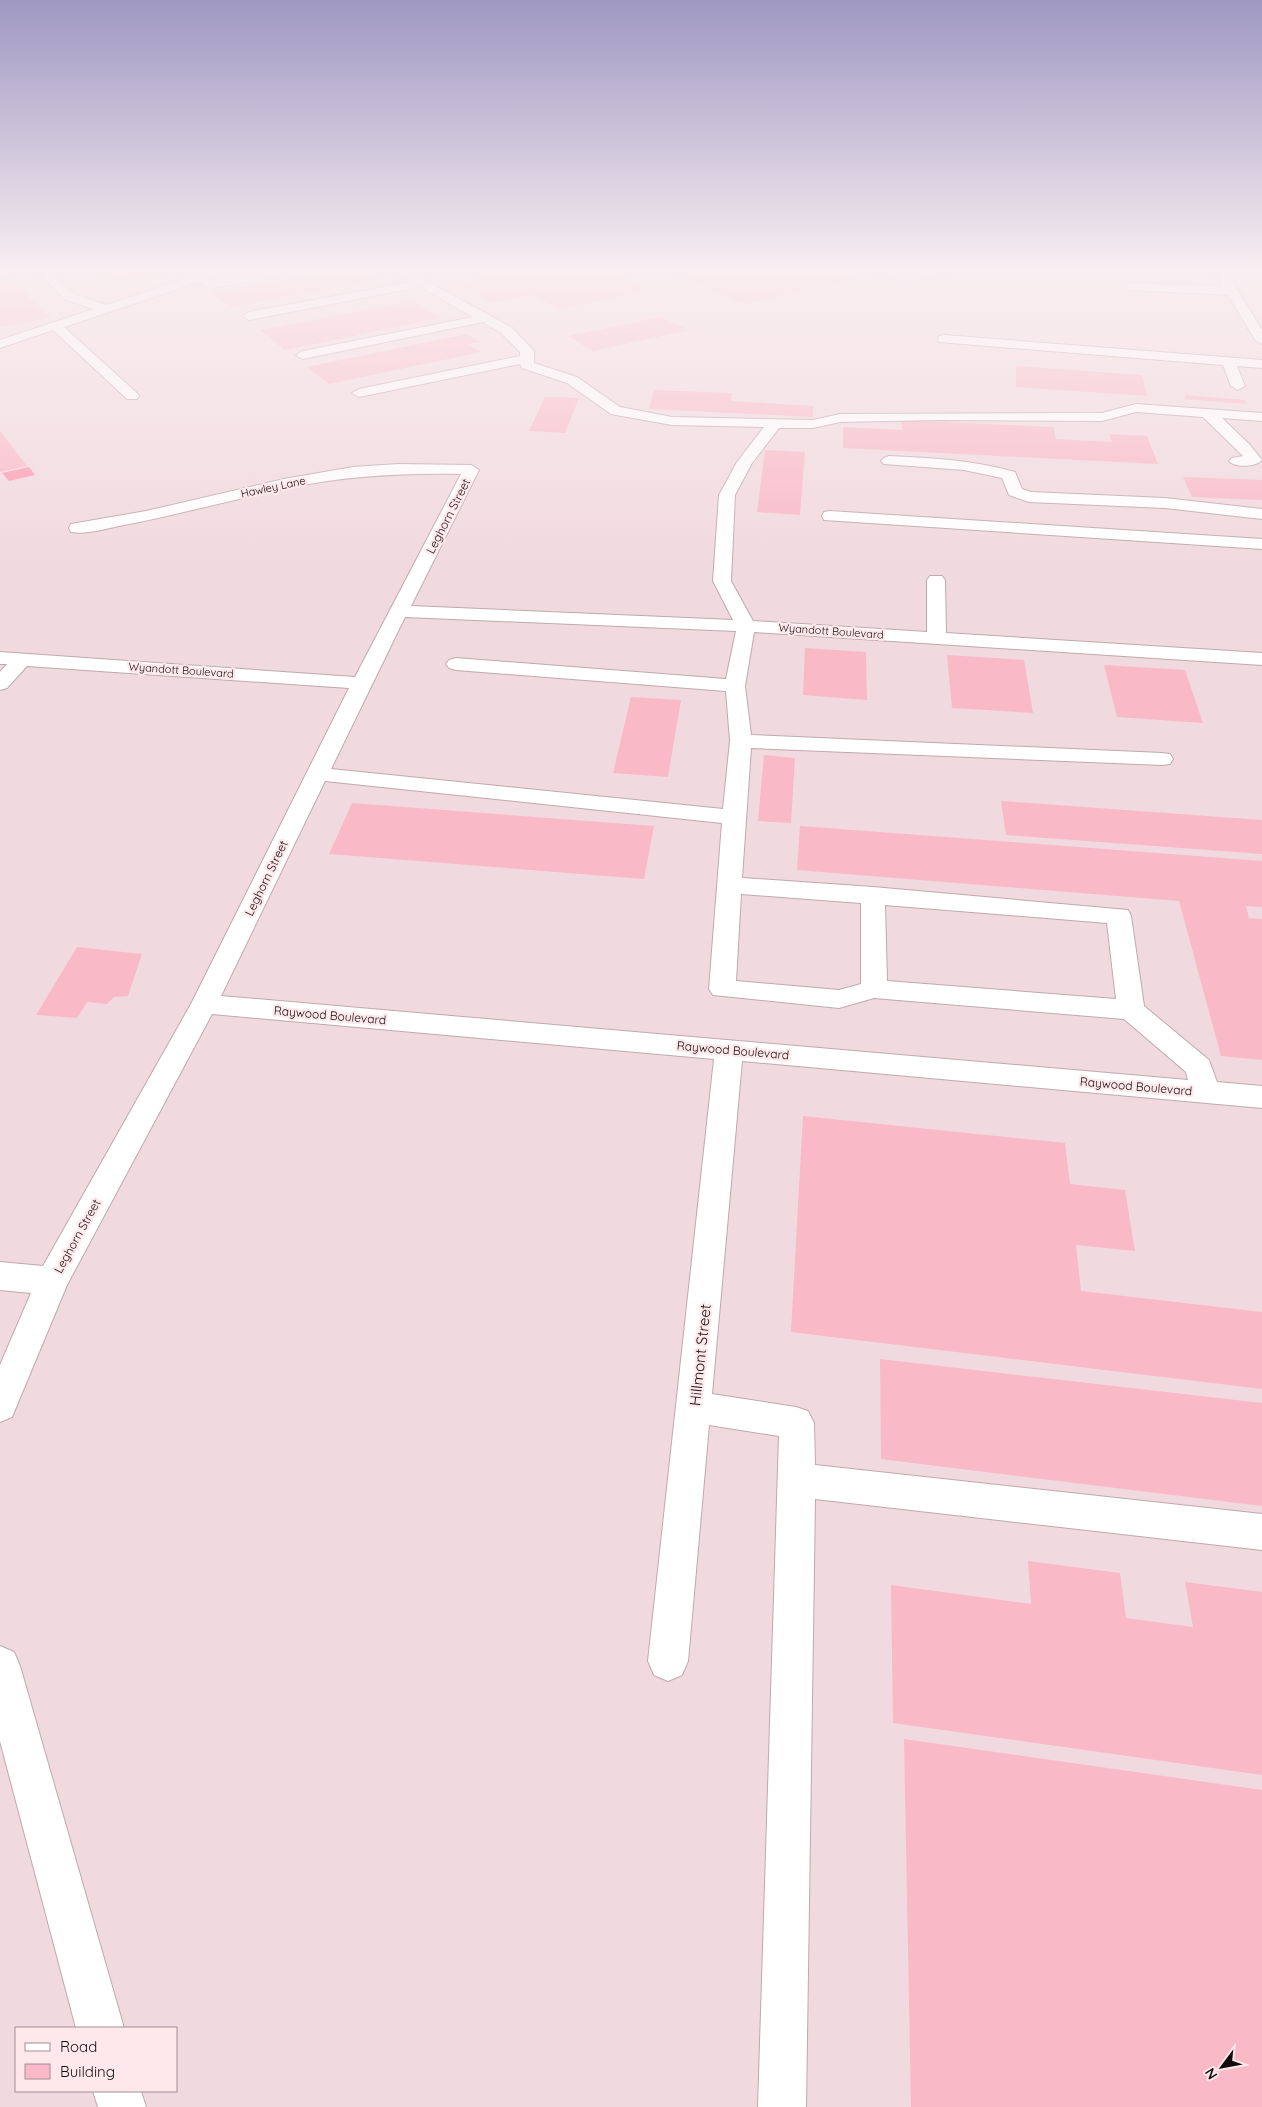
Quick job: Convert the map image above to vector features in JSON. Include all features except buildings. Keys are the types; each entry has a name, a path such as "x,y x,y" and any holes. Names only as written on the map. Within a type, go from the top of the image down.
{"street":[{"path":"100,366 132,396"},
{"path":"359,393 503,366"},
{"path":"537,366 572,380 616,411 672,421 813,424 840,418 938,416 1102,417 1136,408 1262,417"},
{"path":"1231,366 1238,386"},
{"path":"1207,413 1244,447 1254,460 1237,461"},
{"path":"774,423 745,462 727,495 722,582 746,626 734,686 741,741 722,989 839,999 874,989 1131,1010 1199,1067 1205,1092"},
{"path":"888,461 989,468 1008,475 1015,492 1029,497 1165,503 1262,514"},
{"name":"Hawley Lane","path":"77,528 136,519 345,473 384,469 471,470"},
{"name":"Leghorn Street","path":"0,1406 52,1281 204,1004 362,683 471,470"},
{"path":"830,516 1262,544"},
{"path":"936,580 937,638"},
{"name":"Wyandott Boulevard","path":"400,611 746,626 1262,659"},
{"name":"Wyandott Boulevard","path":"0,658 362,683"},
{"path":"0,684 22,659"},
{"path":"456,664 734,686"},
{"path":"741,741 1162,758"},
{"path":"317,774 734,817"},
{"path":"730,885 1119,916 1131,1010"},
{"path":"873,895 874,989"},
{"name":"Raywood Boulevard","path":"204,1004 1262,1097"},
{"name":"Hillmont Street","path":"668,1661 695,1407 729,1049"},
{"path":"0,1276 52,1281"},
{"path":"695,1407 796,1423 797,1480 782,2107"},
{"path":"797,1480 1262,1532"},
{"path":"0,1666 100,2027"},
{"path":"117,2092 122,2107"}],"shaded area":[{"path":"29,467 35,475 9,481 2,473"}]}
